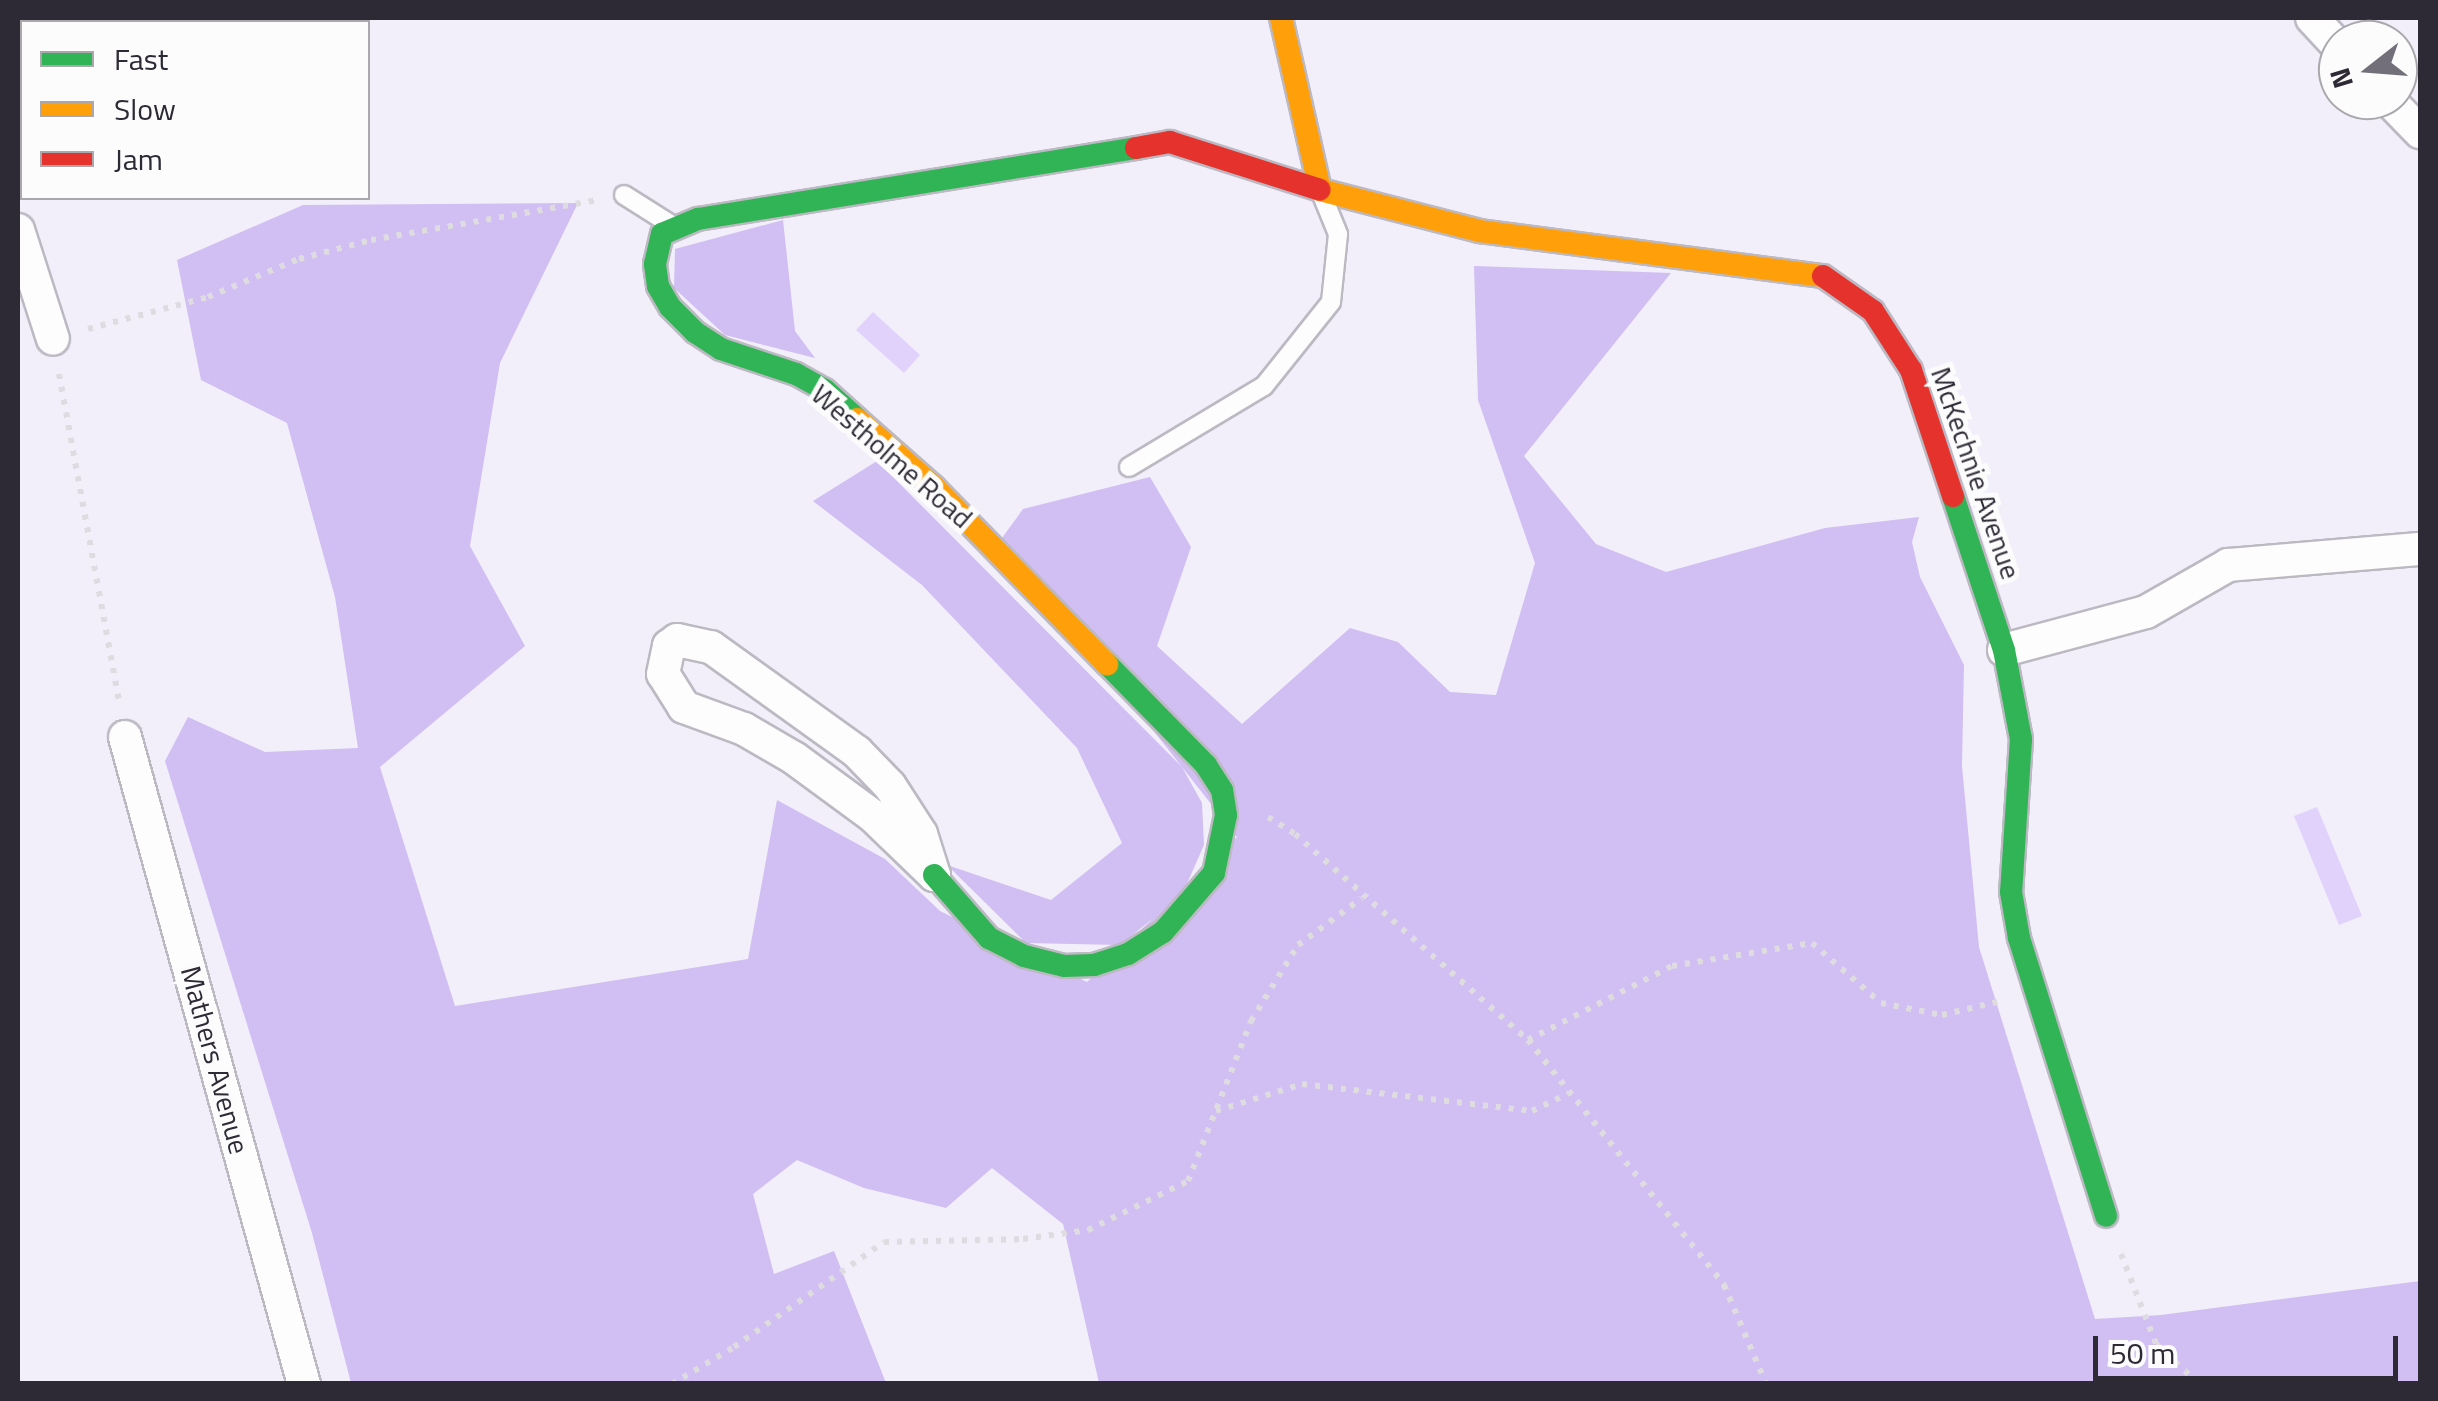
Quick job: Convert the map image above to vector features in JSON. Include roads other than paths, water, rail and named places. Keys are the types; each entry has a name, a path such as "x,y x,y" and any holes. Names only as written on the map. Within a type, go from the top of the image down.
{"street":[{"path":"1281,18 1320,190"},
{"path":"674,228 698,219 1170,142 1320,190"},
{"name":"McKechnie Avenue","path":"1320,190 1480,231 1820,274 1873,311 1911,370 2004,650 2020,738 2012,892 2034,994 2106,1216"},
{"name":"Westholme Road","path":"674,228 662,234 654,264 658,286 670,307 695,332 721,348 796,374 826,390 934,487 1206,765 1222,790 1226,816 1214,873 1162,932 1128,954 1094,966 1064,966 1024,956 989,938 934,875"},
{"path":"18,230 52,339"},
{"path":"2004,650 2146,612 2228,566 2420,550"},
{"path":"691,640 711,647 857,752 890,786 921,834 934,875 873,816 794,758 744,730 684,707 663,674 669,646 691,640"},
{"name":"Mathers Avenue","path":"125,737 304,1384"}],"lane":[{"path":"1129,467 1264,386 1331,302 1338,234 1320,190"},
{"path":"624,195 674,228"}]}
